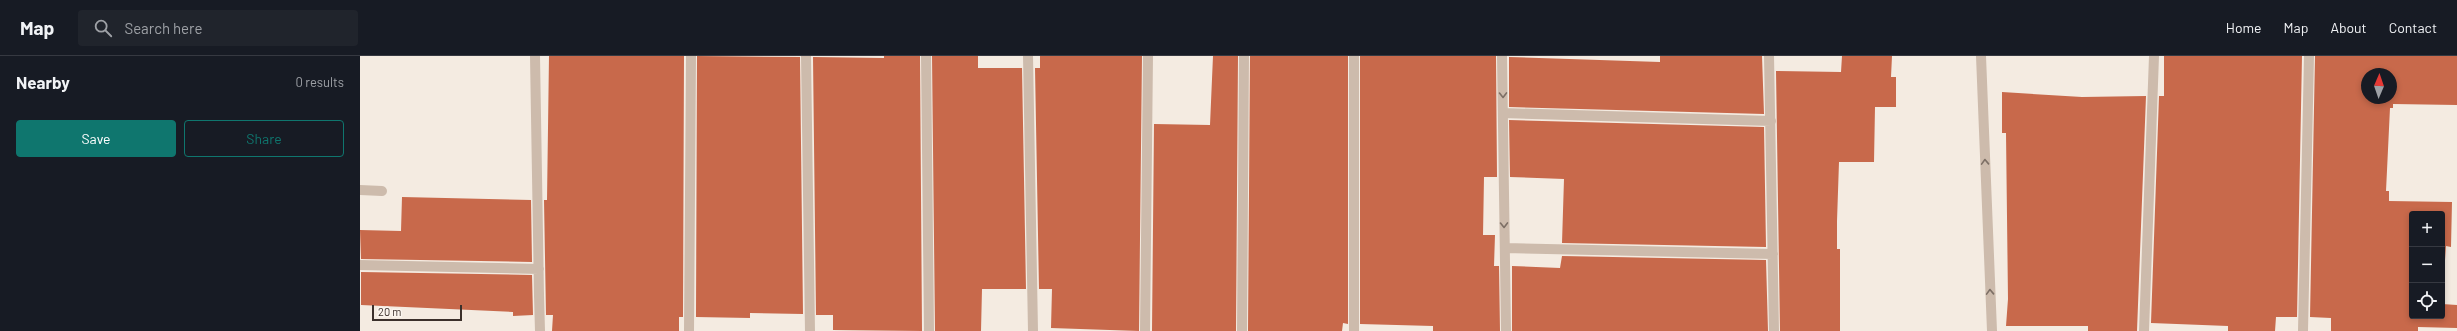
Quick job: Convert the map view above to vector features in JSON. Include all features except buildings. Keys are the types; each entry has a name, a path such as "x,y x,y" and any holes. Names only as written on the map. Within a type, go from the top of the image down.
{"street":[{"path":"535,56 540,331"},
{"path":"689,331 691,56"},
{"path":"806,56 810,331"},
{"path":"926,56 929,331"},
{"path":"1028,56 1033,331"},
{"path":"1145,331 1148,56"},
{"path":"1242,331 1244,56"},
{"path":"1354,56 1354,331"},
{"path":"1502,56 1506,331"},
{"path":"1769,56 1774,331"},
{"path":"1981,56 1992,331"},
{"path":"2144,331 2154,56"},
{"path":"2303,331 2308,56"},
{"path":"1503,113 1770,121"},
{"path":"360,190 382,191"},
{"path":"1505,248 1773,254"},
{"path":"360,265 539,269"}]}
